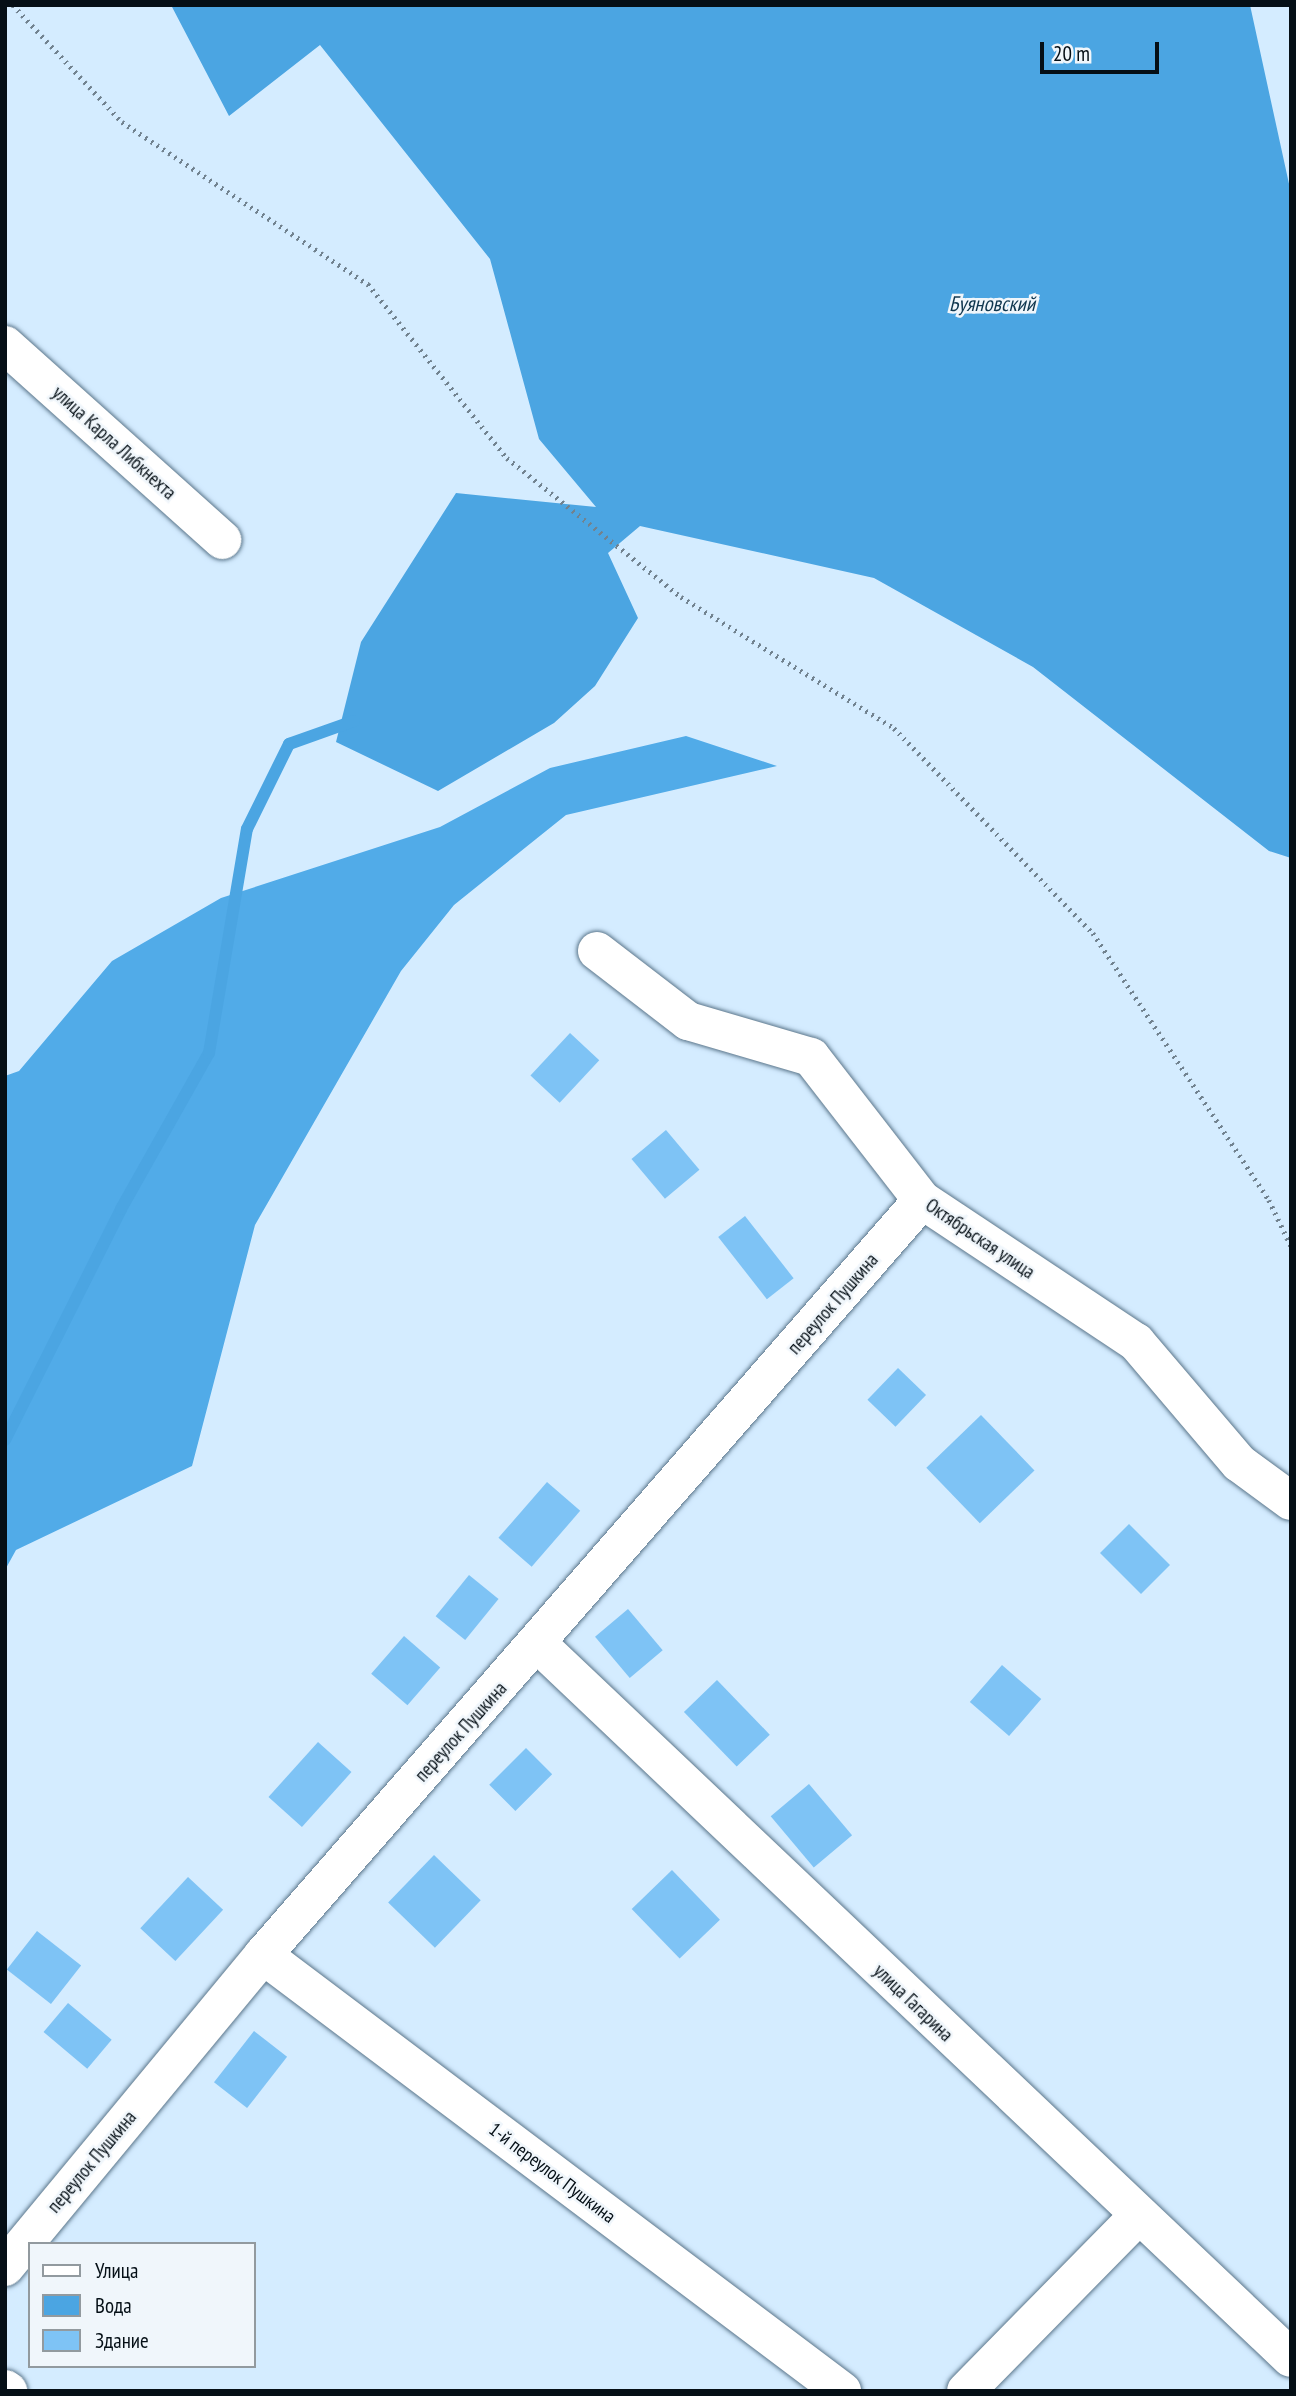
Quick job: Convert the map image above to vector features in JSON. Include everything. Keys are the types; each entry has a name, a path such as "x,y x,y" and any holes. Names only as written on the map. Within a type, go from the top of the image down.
{"street":[{"name":"улица Карла Либкнехта","path":"5,345 222,540"},
{"name":"Октябрьская улица","path":"597,951 688,1021 811,1057 922,1200 1136,1342 1238,1463 1291,1501"},
{"name":"переулок Пушкина","path":"5,2267 262,1955 539,1645 922,1200"},
{"name":"улица Гагарина","path":"539,1645 1137,2217 1291,2358"},
{"name":"1-й переулок Пушкина","path":"262,1955 842,2391"},
{"path":"966,2391 1137,2217"}],"path":[{"path":"13,5 122,122 368,284 507,458 681,597 894,727 1093,933 1269,1200 1291,1246"}],"shaded area":[{"path":"686,736 777,766 566,815 454,905 401,971 255,1225 192,1466 16,1550 5,1570 5,1076 19,1071 112,961 221,898 440,827 550,768"}],"water":[{"name":"Буяновский","path":"171,5 1250,5 1291,193 1291,858 1269,851 1033,667 874,578 640,526 608,553 638,618 595,686 554,723 438,791 336,742 361,642 456,493 596,507 539,439 490,259 320,45 229,116"}],"building":[{"path":"570,1033 599,1060 560,1103 530,1075"},
{"path":"666,1130 699,1170 665,1199 632,1159"},
{"path":"745,1216 794,1278 767,1299 718,1237"},
{"path":"898,1368 926,1395 895,1427 867,1400"},
{"path":"981,1415 1034,1470 980,1523 926,1468"},
{"path":"547,1482 580,1511 532,1567 498,1538"},
{"path":"1129,1524 1170,1565 1141,1594 1100,1553"},
{"path":"469,1575 499,1599 465,1640 436,1616"},
{"path":"628,1609 663,1650 630,1678 595,1637"},
{"path":"404,1636 440,1667 407,1705 371,1674"},
{"path":"1002,1665 1041,1699 1009,1736 970,1702"},
{"path":"717,1680 770,1735 737,1767 684,1712"},
{"path":"318,1742 351,1772 302,1827 268,1797"},
{"path":"526,1748 552,1774 515,1811 489,1785"},
{"path":"809,1784 852,1835 814,1867 771,1816"},
{"path":"434,1855 481,1900 435,1948 388,1902"},
{"path":"672,1870 720,1920 680,1959 632,1909"},
{"path":"188,1877 223,1910 175,1961 140,1928"},
{"path":"37,1931 81,1965 51,2004 7,1970"},
{"path":"68,2003 112,2040 87,2069 44,2032"},
{"path":"254,2031 287,2057 247,2108 214,2082"}],"waterway":[{"path":"5,1440 121,1209 209,1053 247,829 289,744 354,721"}]}
